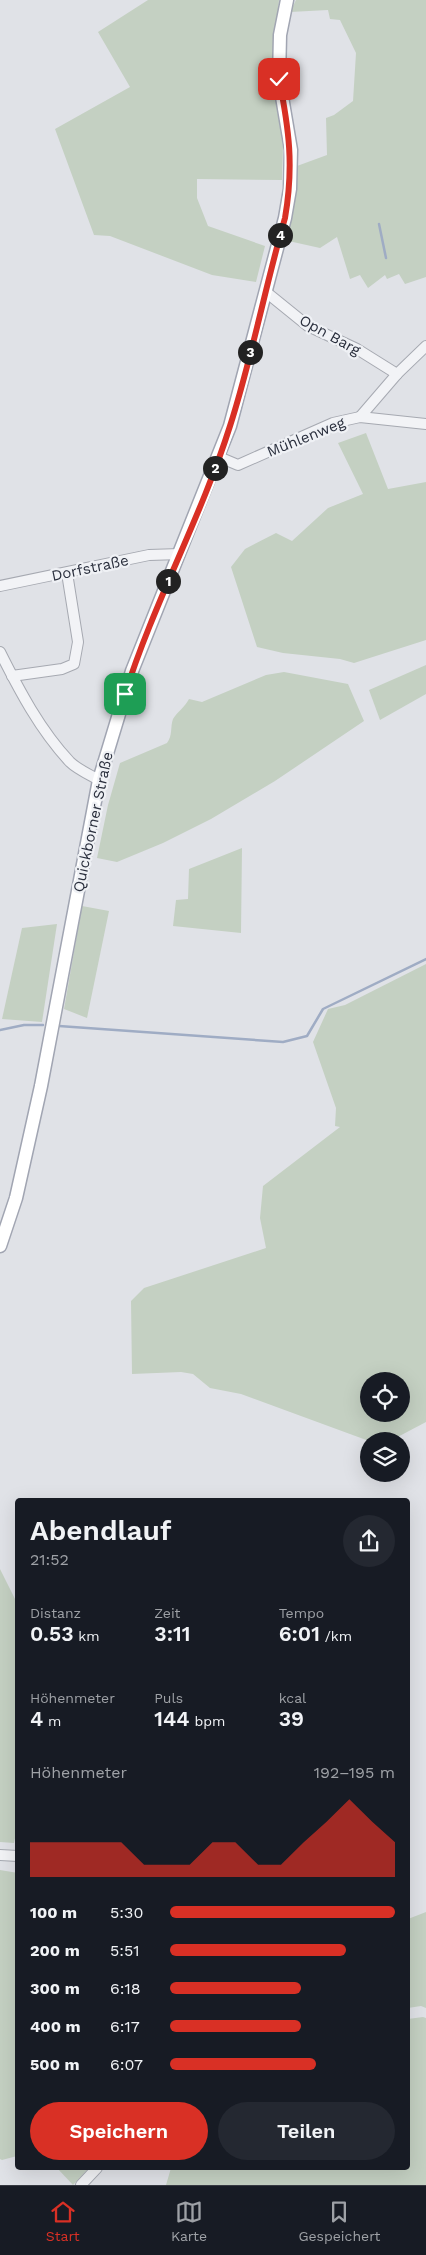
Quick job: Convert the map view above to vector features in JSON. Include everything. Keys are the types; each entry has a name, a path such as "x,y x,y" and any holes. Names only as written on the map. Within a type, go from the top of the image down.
{"main road":[{"name":"Quickborner Straße","path":"0,1246 16,1198 37,1105 99,780 132,671 199,508 230,426 285,218 290,189 291,150 279,79 280,35 287,0"}],"street":[{"name":"Opn Barg","path":"266,292 308,326 357,349 398,374"},
{"path":"360,417 426,346"},
{"name":"Mühlenweg","path":"219,457 238,465 333,423 360,417 426,424"},
{"name":"Dorfstraße","path":"0,586 149,554 180,554"},
{"path":"12,676 62,669 74,664 78,642 67,573"},
{"path":"0,652 12,676 46,731 71,763 99,780"},
{"path":"0,1855 15,1856"},
{"path":"81,2185 95,2170"}],"green space":[{"path":"148,0 279,0 272,76 283,147 282,180 197,179 197,198 208,226 265,246 256,282 212,275 110,236 94,235 55,129 130,87 98,32"},
{"path":"296,0 426,0 426,277 405,284 399,274 387,279 385,275 368,288 360,275 350,279 337,237 320,248 284,240 294,200 297,166 327,155 326,118 334,115 353,101 356,53 340,20 330,19 328,10 290,12"},
{"path":"366,433 388,489 426,482 426,640 354,663 340,659 283,653 257,647 231,567 245,549 276,533 292,541 328,508 363,494 338,443"},
{"path":"426,665 426,694 380,720 369,690"},
{"path":"284,672 348,684 364,721 275,781 211,819 163,843 117,862 97,858 108,805 120,763 167,743 173,719 189,699 202,702 266,675"},
{"path":"242,848 241,933 173,926 176,900 188,899 189,869"},
{"path":"82,906 109,911 87,1018 64,1009"},
{"path":"57,924 42,1022 2,1019 22,928"},
{"path":"426,964 426,1422 407,1432 360,1432 360,1438 241,1394 210,1388 193,1374 181,1372 132,1374 131,1301 144,1288 266,1248 260,1218 263,1186 340,1127 335,1126 336,1108 313,1042 328,1009 345,1005"},
{"path":"0,1569 15,1599 15,1838 14,1843 0,1842"},
{"path":"0,1870 15,1872 15,2157 0,2159"},
{"path":"426,1912 426,2008 421,2006 410,2008 410,1918"},
{"path":"426,2018 426,2185 166,2185 170,2170 410,2170 410,2019"},
{"path":"59,2170 87,2170 73,2185"}],"waterway":[{"path":"379,224 386,258"},
{"path":"59,1026 283,1042 307,1036 323,1009 426,959"},
{"path":"0,1030 24,1025 43,1025"}],"route":[{"path":"125,694 132,671 199,508 230,426 285,218 290,189 291,150 279,79"}]}
